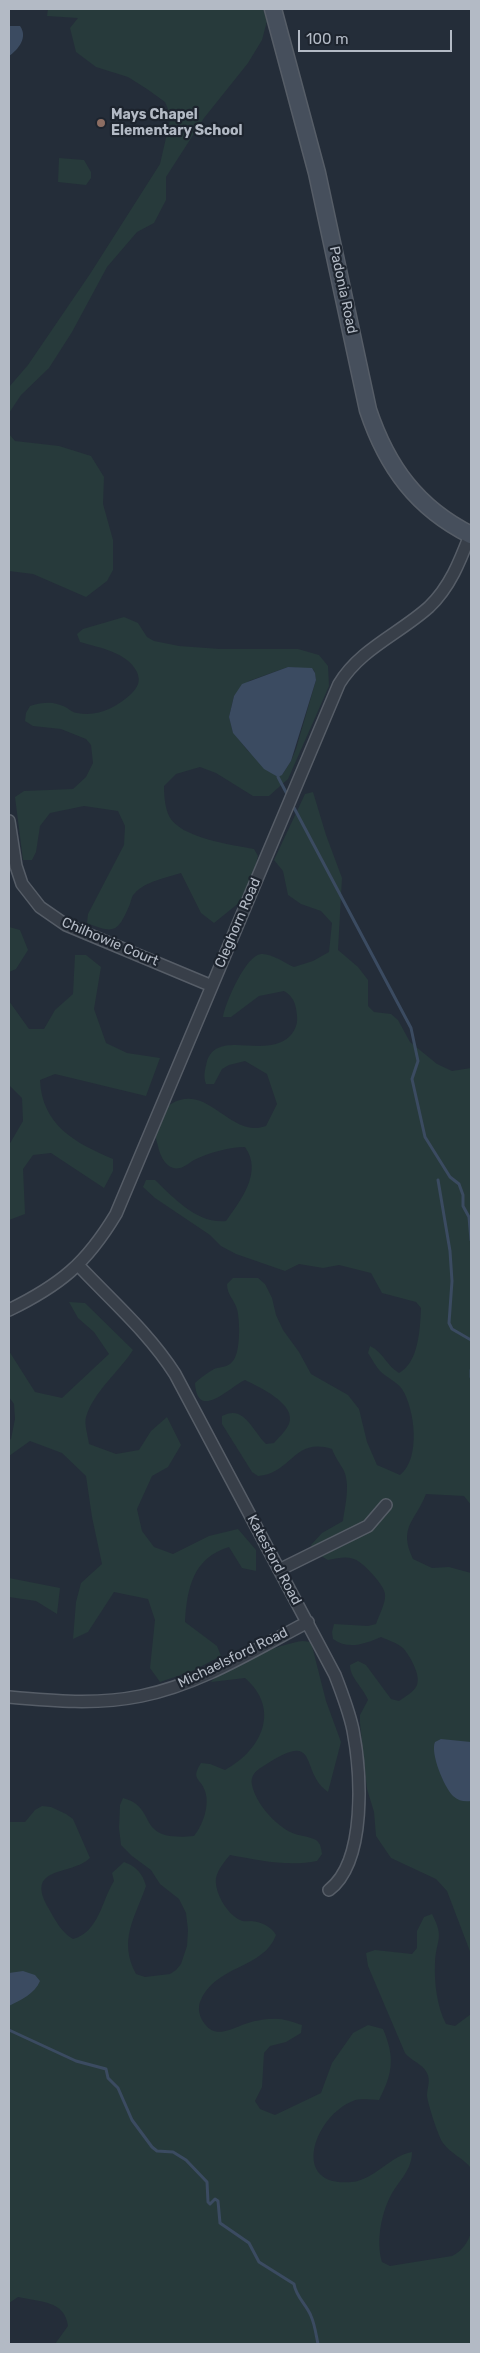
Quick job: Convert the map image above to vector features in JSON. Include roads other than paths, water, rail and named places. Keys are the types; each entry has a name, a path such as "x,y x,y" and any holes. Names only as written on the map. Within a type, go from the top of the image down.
{"main road":[{"name":"Padonia Road","path":"273,9 317,173 368,410 375,430 392,465 406,485 439,515 471,535"}],"street":[{"name":"Cleghorn Road","path":"9,1310 53,1286 79,1266 103,1236 116,1214 345,672 367,652 422,612 441,594 457,568 471,535"},
{"name":"Chilhowie Court","path":"9,821 16,866 22,884 40,907 66,925 212,986"},
{"name":"Katesford Road","path":"79,1266 161,1353 175,1374 335,1675 345,1703 357,1757 358,1818 348,1866 342,1877 329,1890"},
{"path":"279,1570 368,1526 386,1505"},
{"name":"Michaelsford Road","path":"9,1698 90,1702 142,1696 195,1680 308,1622"}],"water":[{"path":"9,26 20,26 23,38 16,50 9,56"},
{"path":"288,667 312,668 316,680 291,761 282,775 278,777 264,769 233,733 229,717 234,696 242,684"},
{"path":"441,1739 471,1742 471,1801 462,1801 453,1796 442,1778 434,1754 435,1742"},
{"path":"23,1971 35,1975 40,1981 38,1986 31,1993 9,2006 9,1973"}],"waterway":[{"path":"278,777 288,796"},
{"path":"292,804 411,1028 418,1061 412,1079 425,1137 450,1177 459,1184 463,1195 463,1206 469,1217 471,1240"},
{"path":"438,1180 450,1251 452,1281 449,1323 452,1329 471,1340"},
{"path":"471,1370 471,1377"},
{"path":"9,2030 76,2061 106,2069 108,2078 118,2088 132,2120 152,2147 157,2151 173,2152 186,2160 207,2182 208,2202 210,2204 215,2199 218,2201 220,2223 249,2243 259,2262 294,2284 297,2293 311,2316 318,2344"}],"place":[{"name":"Mays Chapel Elementary School","path":"101,123"}]}
